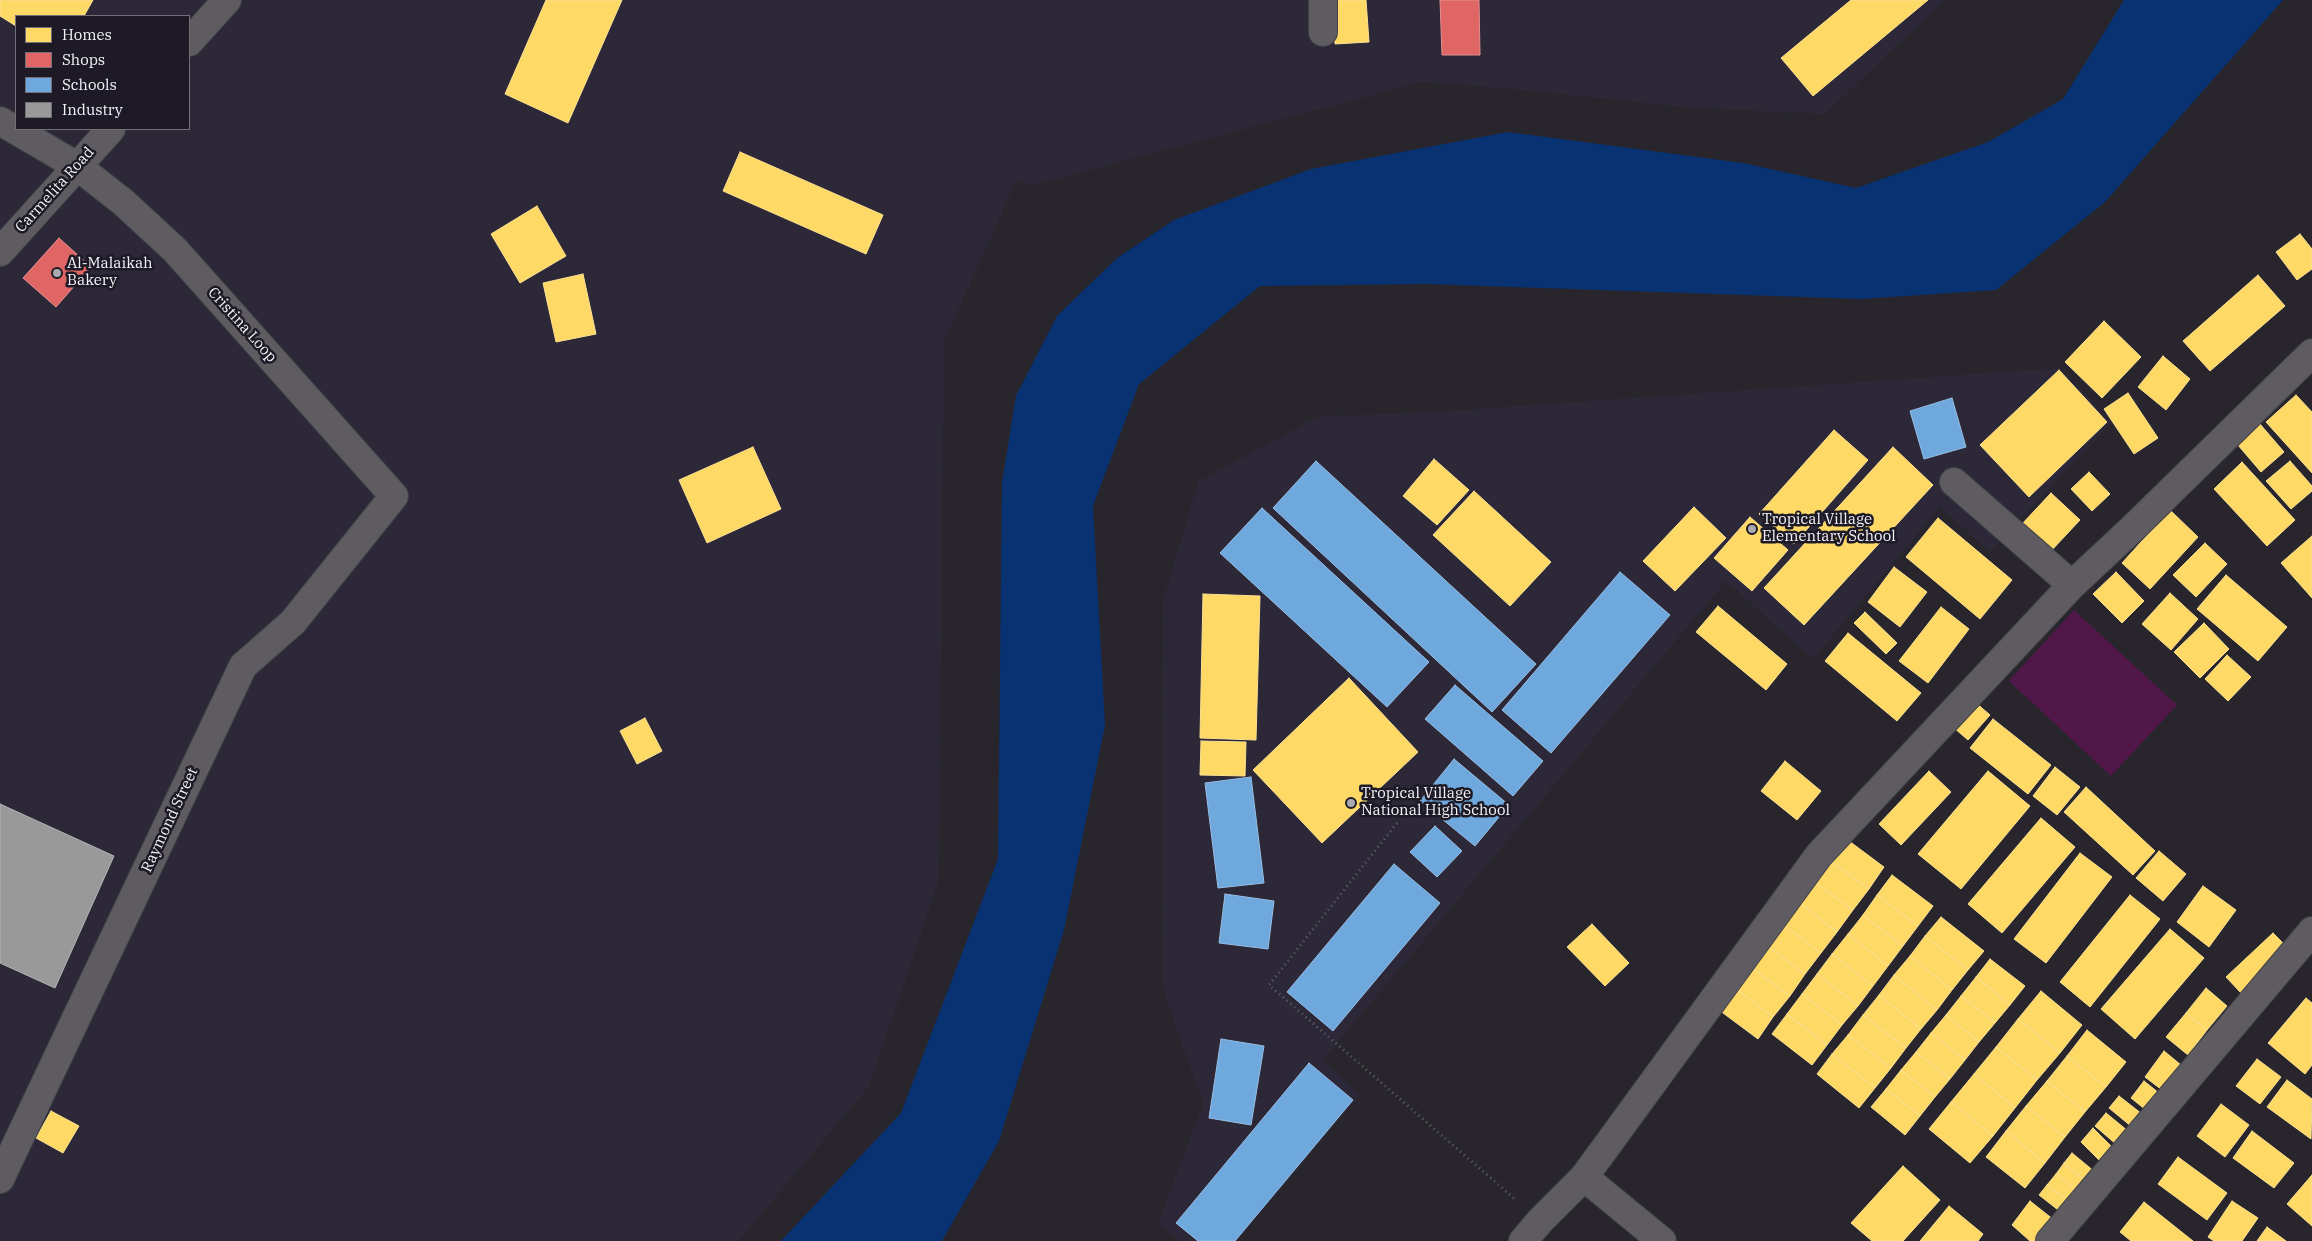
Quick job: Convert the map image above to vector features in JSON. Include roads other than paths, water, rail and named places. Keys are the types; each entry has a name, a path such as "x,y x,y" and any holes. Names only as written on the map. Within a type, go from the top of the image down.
{"street":[{"path":"190,41 227,0"},
{"path":"1323,0 1323,32"},
{"name":"Cristina Loop","path":"0,121 15,130"},
{"name":"Cristina Loop","path":"15,130 77,166 123,202 176,250 394,496"},
{"name":"Carmelita Road","path":"0,252 110,130"},
{"path":"1531,1231 1584,1177 1819,855 2072,585 2312,353"},
{"path":"1954,482 2072,585"},
{"name":"Raymond Street","path":"0,1179 243,666 293,622 394,496"},
{"path":"2050,1241 2312,931"},
{"path":"1584,1177 1662,1241"}],"water":[{"path":"2124,0 2283,0 2105,202 1996,290 1861,299 1426,284 1260,286 1139,384 1093,506 1105,725 1064,930 999,1141 942,1241 781,1241 901,1113 998,859 1002,483 1016,396 1057,316 1117,258 1174,220 1311,169 1508,132 1743,163 1856,188 1988,142 2063,99"}],"place":[{"name":"Al-Malaikah Bakery","path":"57,273"},
{"name":"Tropical Village Elementary School","path":"1752,529"},
{"name":"Tropical Village National High School","path":"1351,803"}]}
